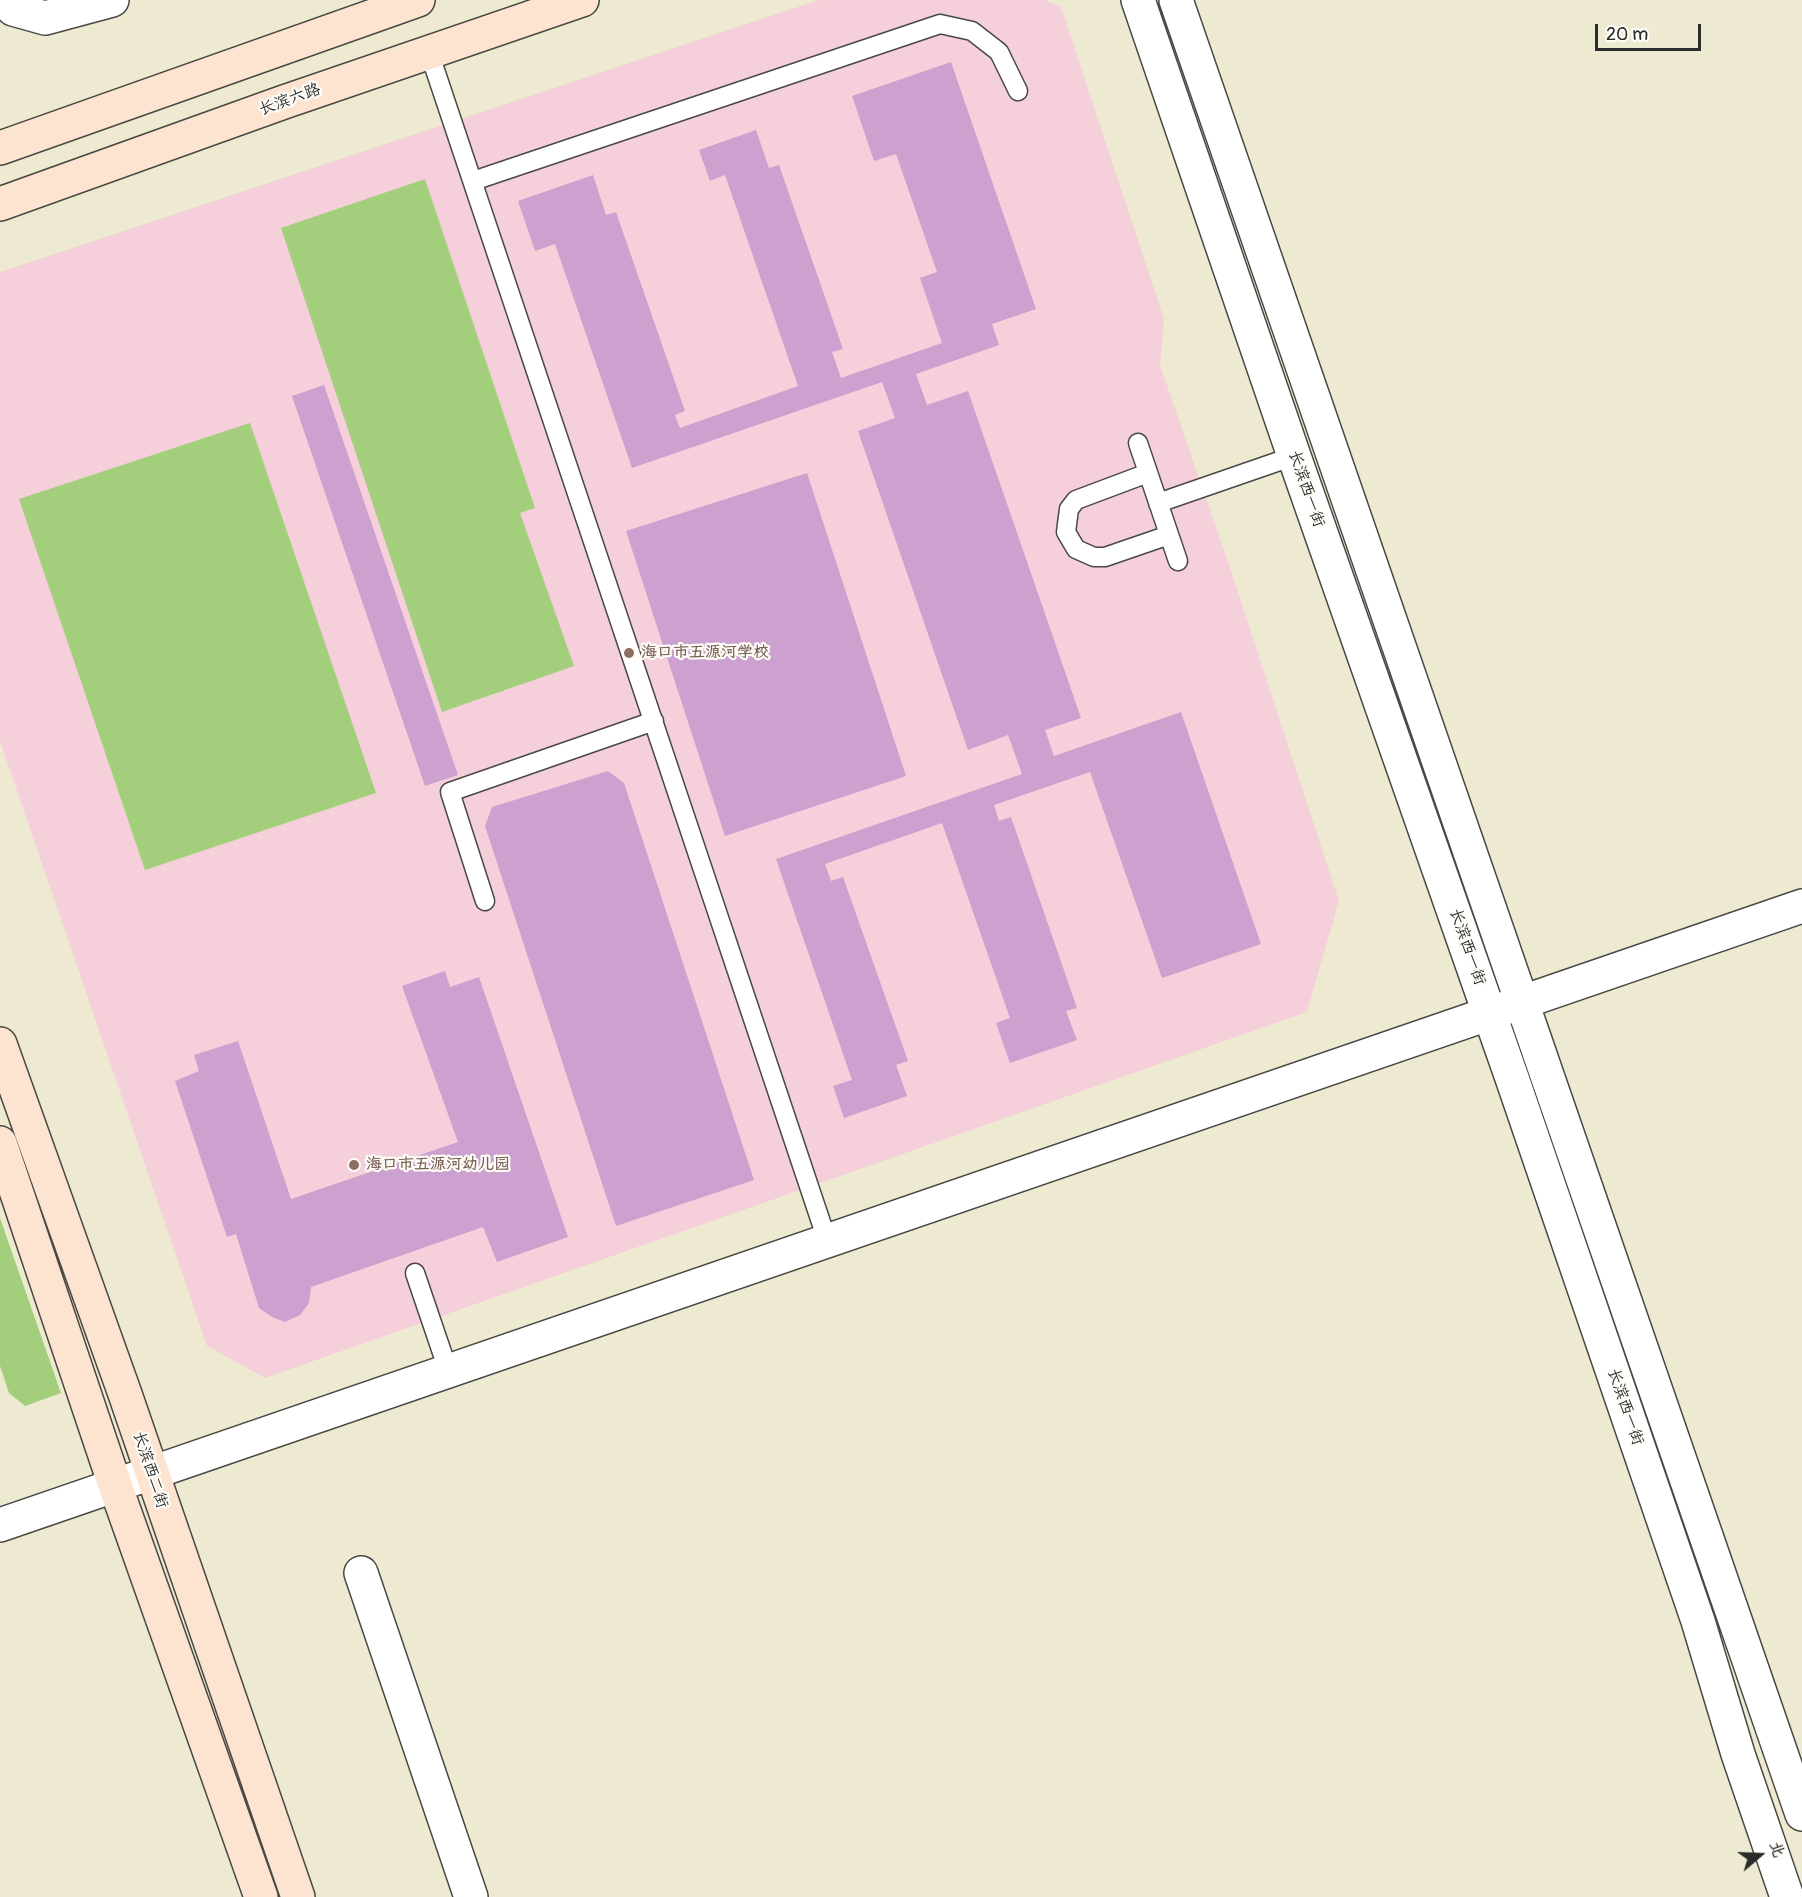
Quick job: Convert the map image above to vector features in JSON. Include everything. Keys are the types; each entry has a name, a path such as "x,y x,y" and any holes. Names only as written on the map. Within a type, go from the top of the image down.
{"main road":[{"path":"0,148 418,0"},
{"name":"长滨六路","path":"0,204 582,0"},
{"name":"长滨西二街","path":"0,1044 298,1897"},
{"path":"0,1143 115,1485 261,1897"}],"street":[{"path":"4,0 13,9 45,18 112,0"},
{"name":"长滨西一街","path":"1138,0 1294,456 1490,1012 1698,1621 1738,1754 1787,1897"},
{"name":"长滨西一街","path":"1176,0 1802,1814"},
{"path":"0,1525 1802,906"},
{"path":"361,1573 471,1897"}],"lane":[{"path":"473,181 940,24 972,31 999,52 1018,91"},
{"path":"429,52 827,1240"},
{"path":"1138,443 1178,561"},
{"path":"1158,503 1294,456"},
{"path":"1148,473 1076,500 1069,509 1066,532 1076,549 1094,557 1105,557 1169,535"},
{"path":"485,901 450,792 654,722"},
{"path":"415,1273 448,1370"}],"shaded area":[{"name":"海口市五源河学校","path":"819,0 1045,0 1061,7 1164,319 1160,365 1229,565 1339,901 1307,1012 265,1378 207,1346 0,741 0,272"}],"green space":[{"path":"425,179 535,508 520,513 574,666 442,712 281,228"},
{"path":"250,423 376,793 145,870 19,499"},
{"path":"0,1218 61,1393 25,1406 9,1393 0,1366"}],"building":[{"path":"951,62 1036,309 992,324 999,345 916,374 927,405 968,391 1081,718 1045,730 1054,756 1181,712 1261,944 1162,978 1090,772 994,805 999,821 1011,817 1077,1008 1066,1011 1077,1040 1010,1063 996,1023 1010,1018 942,823 825,864 831,881 843,877 908,1061 896,1065 907,1096 844,1118 833,1086 852,1080 776,859 1022,774 1008,735 968,750 858,431 895,418 882,382 632,468 555,244 535,251 518,201 593,175 606,215 616,212 685,411 675,415 680,428 798,386 725,175 710,181 699,150 756,130 769,168 779,165 843,349 832,352 841,378 942,343 920,278 937,272 896,154 874,161 852,96"},
{"path":"324,385 458,775 425,786 292,396"},
{"path":"807,473 906,776 725,836 626,531"},
{"path":"608,771 624,783 754,1180 616,1226 485,826 492,807"},
{"name":"海口市五源河幼儿园","path":"445,971 450,987 479,977 568,1237 497,1262 483,1227 311,1287 309,1303 300,1315 285,1322 272,1317 259,1308 236,1234 227,1237 175,1081 199,1071 194,1055 238,1041 291,1199 458,1142 402,986"}],"place":[{"name":"海口市五源河学校","path":"629,653"},
{"name":"海口市五源河幼儿园","path":"354,1165"}]}
